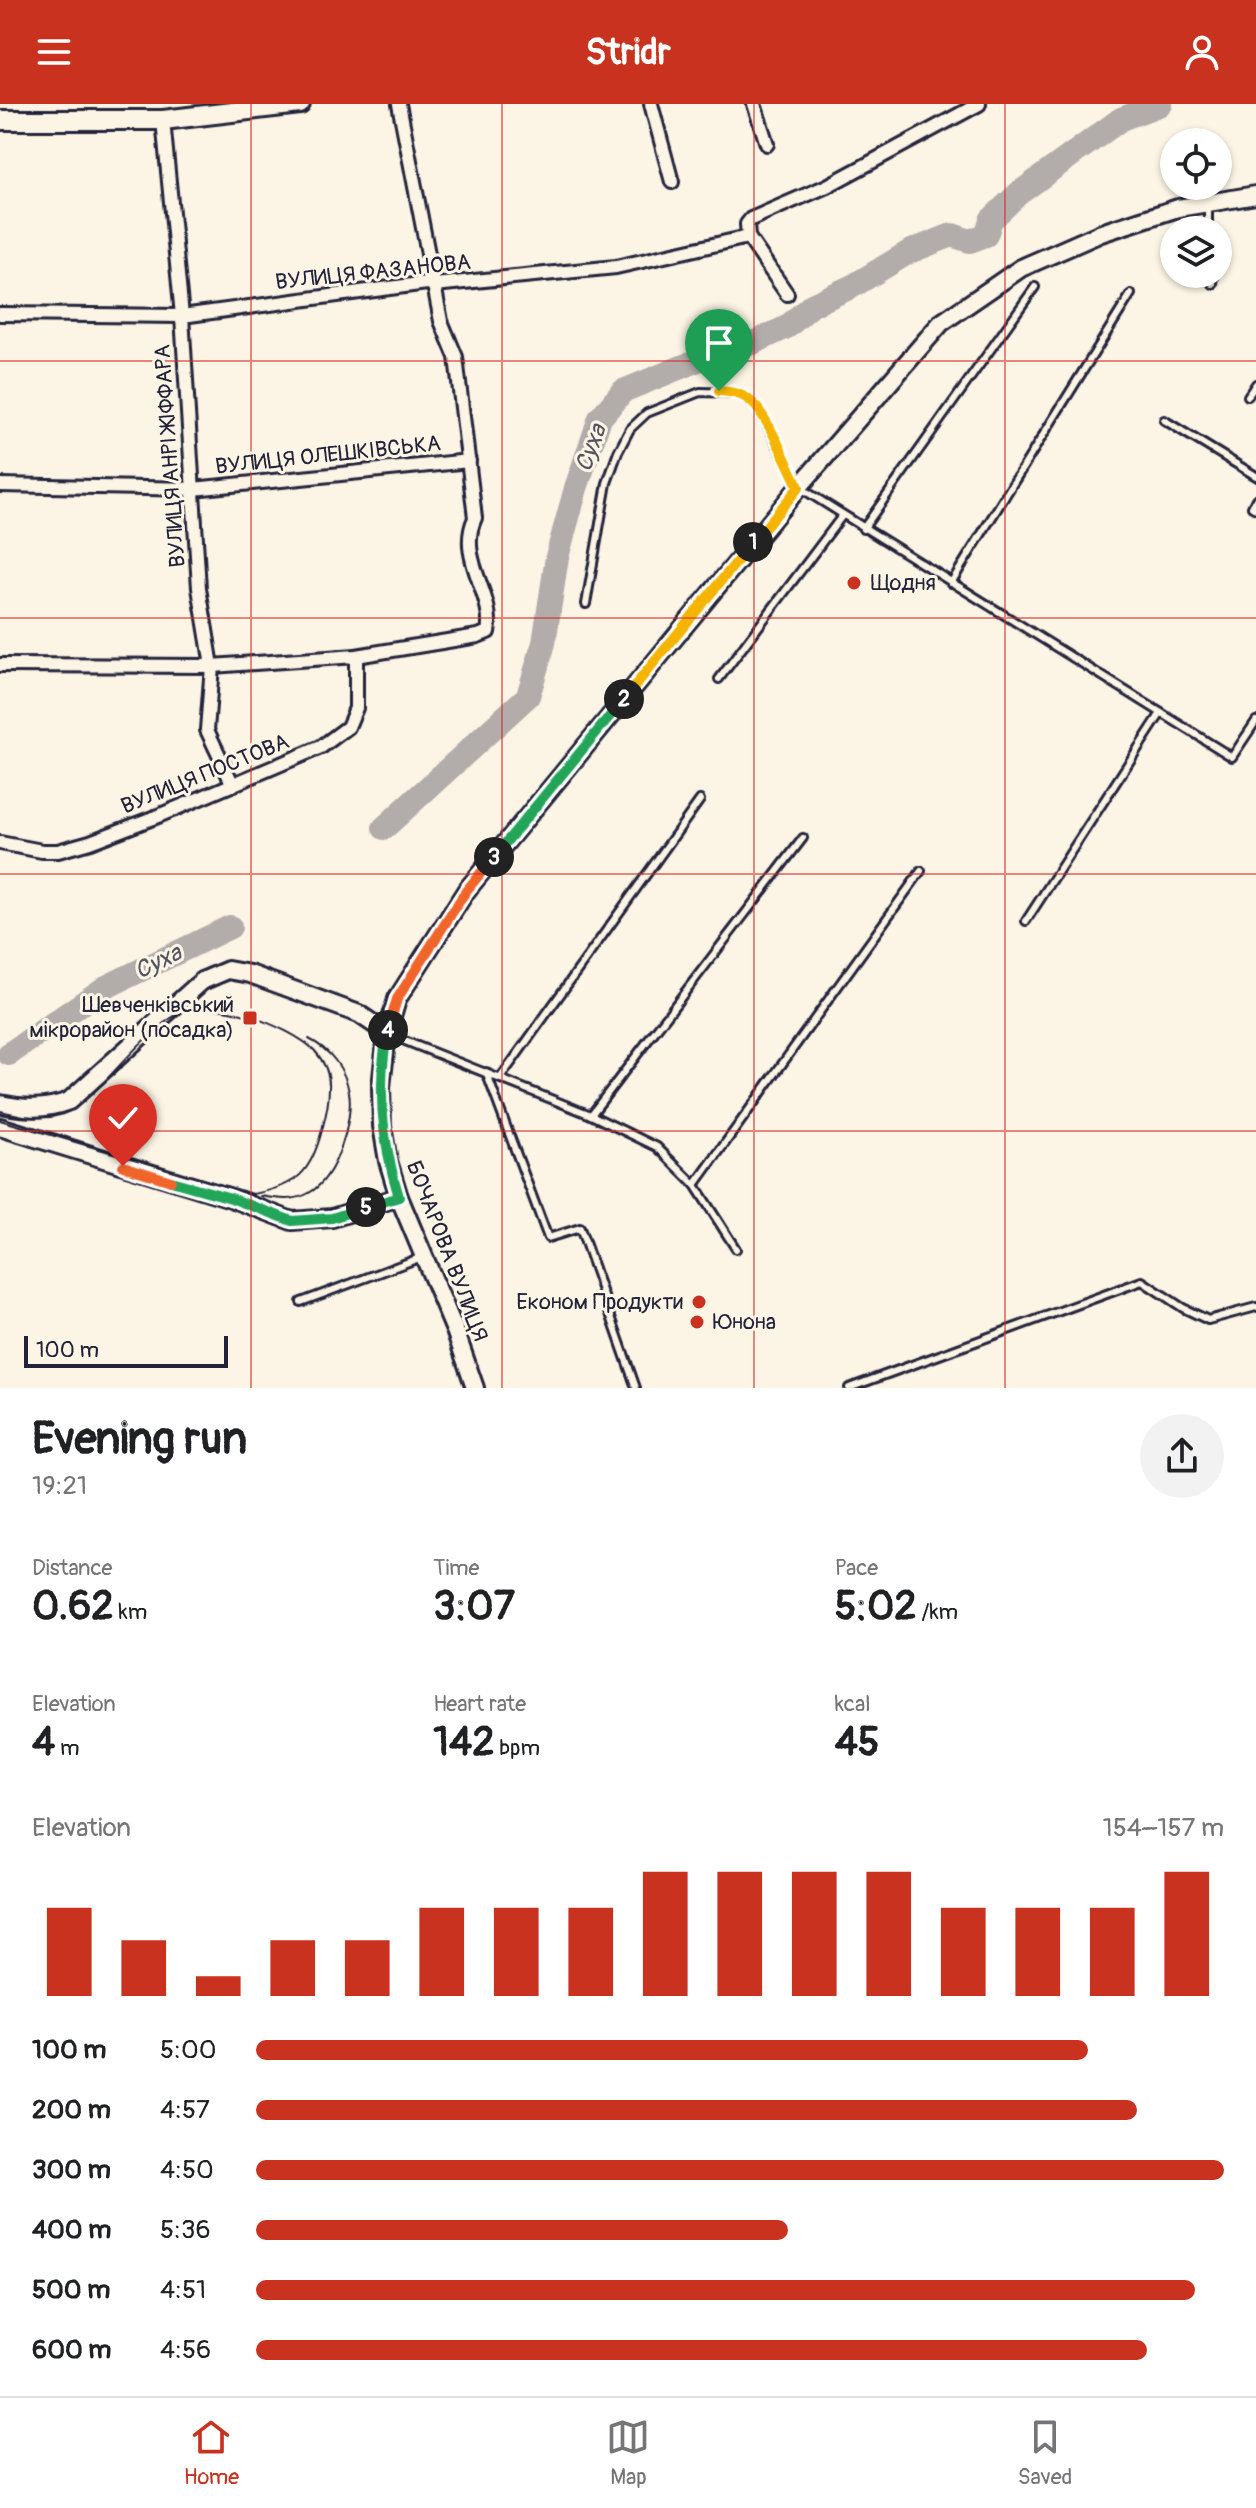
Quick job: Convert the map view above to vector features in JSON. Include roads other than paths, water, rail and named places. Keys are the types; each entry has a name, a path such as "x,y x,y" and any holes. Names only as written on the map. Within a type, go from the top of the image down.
{"main road":[{"path":"0,120 163,120 300,104"}],"street":[{"path":"0,665 212,666 356,656 488,632 491,620 476,577 468,532 475,518 456,357 441,321 399,104"},
{"path":"651,104 672,182"},
{"path":"754,104 767,144"},
{"path":"787,294 748,237 747,224 757,214 827,186 979,104"},
{"name":"ВУЛИЦЯ АНРІ ЖІФФАРА","path":"163,120 182,316 199,588 212,666 207,730 233,785"},
{"name":"БОЧАРОВА ВУЛИЦЯ","path":"475,1388 456,1333 399,1197 382,1126 381,1087 387,1033 397,999 466,891 799,487 941,323 1021,268 1101,233 1178,208 1256,195"},
{"name":"ВУЛИЦЯ ФАЗАНОВА","path":"0,314 182,316 427,283 434,285 616,267 748,237"},
{"name":"ВУЛИЦЯ ОЛЕШКІВСЬКА","path":"0,485 193,489 469,461"},
{"name":"ВУЛИЦЯ ПОСТОВА","path":"0,843 58,851 158,816 321,747 348,727 358,694 356,656"},
{"path":"0,1104 27,1109 50,1108 69,1101 202,981 228,970 250,974 359,1014 387,1033"},
{"path":"0,1127 231,1198 292,1221 332,1218 399,1197"}],"lane":[{"path":"1208,203 1208,216"},
{"path":"863,529 1035,287"},
{"path":"951,583 1131,294"},
{"path":"1248,396 1256,384"},
{"path":"586,604 607,483 630,429 647,413 700,392 735,393 750,400 761,413 799,487 842,516 1232,757 1256,721"},
{"path":"1164,420 1256,476"},
{"path":"1256,499 1252,507 1256,509"},
{"path":"719,679 842,516"},
{"path":"1026,921 1161,713"},
{"path":"501,1077 700,800"},
{"path":"591,1115 803,838"},
{"path":"695,1185 921,871"},
{"path":"387,1033 501,1077 657,1147 695,1185 736,1249"},
{"path":"486,1072 548,1238 580,1228 636,1388"},
{"path":"301,1302 422,1257"},
{"path":"849,1388 1142,1281 1208,1320 1256,1307"}],"waterway":[{"name":"Суха","path":"384,828 528,696 544,643 557,557 576,488 600,418 623,391 713,354 753,343 787,327 812,305 853,286 909,252 952,235 970,241 986,235 991,220 1018,194 1121,119 1161,104"},
{"name":"Суха","path":"9,1054 106,987 230,927"}],"tram line":[{"path":"0,1111 45,1117 72,1110 158,1028 179,1013 193,1009 229,1011 287,1032 314,1050 325,1068 329,1083 328,1104 318,1145 307,1167 291,1182 253,1194 0,1120"},
{"path":"261,1196 291,1199 319,1186 335,1162 346,1132 350,1104 344,1075 329,1054 309,1039"}],"place":[{"name":"Щодня","path":"854,583"},
{"name":"Шевченківський мікрорайон (посадка)","path":"250,1018"},
{"name":"Економ Продукти","path":"699,1302"},
{"name":"Юнона","path":"697,1322"}]}
